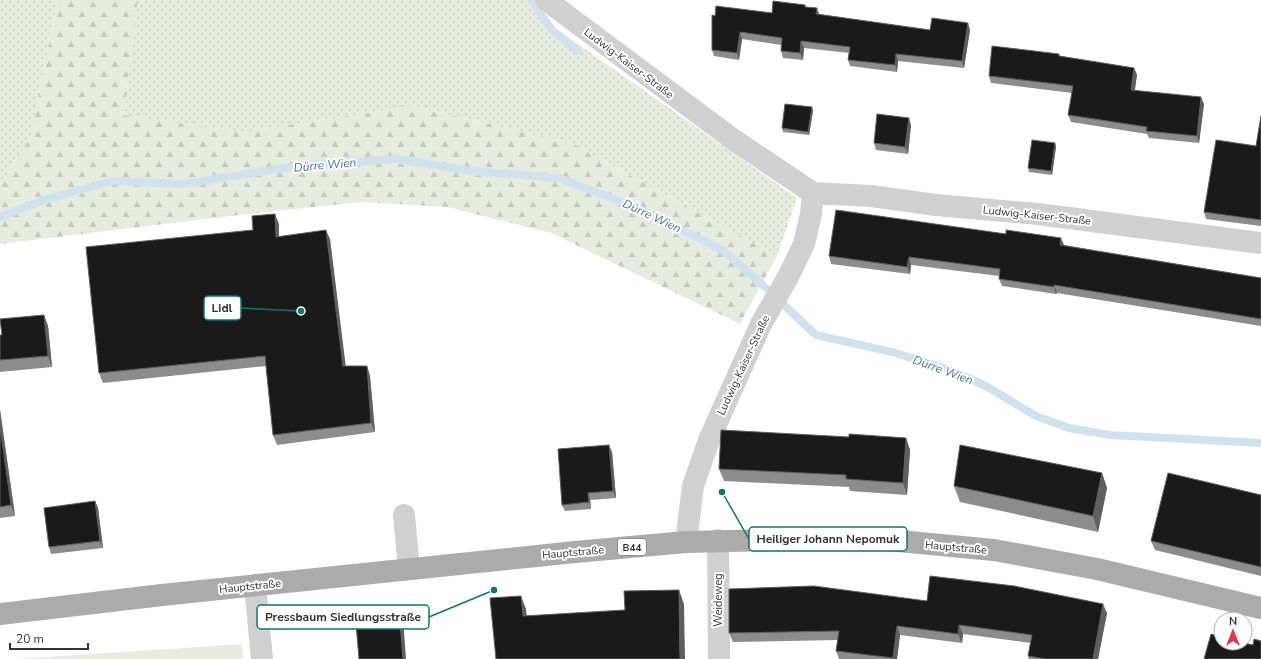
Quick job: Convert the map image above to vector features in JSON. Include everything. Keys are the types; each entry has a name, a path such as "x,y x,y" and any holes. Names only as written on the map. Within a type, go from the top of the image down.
{"main road":[{"name":"Hauptstraße","path":"0,614 162,594 686,542 718,540 867,538 994,550 1098,569 1261,608"}],"street":[{"name":"Ludwig-Kaiser-Straße","path":"546,0 734,140 812,193 871,196 936,205 1038,214 1261,243"},
{"name":"Ludwig-Kaiser-Straße","path":"686,542 693,486 709,440 761,324 788,277 804,244 811,214 812,193"},
{"path":"404,515 409,569"},
{"name":"Weideweg","path":"718,540 719,659"},
{"path":"254,585 262,659"}],"green space":[{"path":"0,0 57,0 31,136 0,186"},
{"path":"57,0 138,0 124,115 242,132 412,106 571,143 777,256 740,324 551,233 447,207 361,202 0,244 0,186 31,136"},
{"path":"138,0 527,0 541,18 797,198 777,256 571,143 413,106 242,132 124,115"},
{"path":"242,644 243,659 17,659"}],"building":[{"path":"773,1 817,8 816,14 930,30 932,18 968,23 962,61 896,54 895,65 848,60 850,47 801,41 800,53 781,51 782,38 740,32 737,53 712,50 712,15 715,16 716,6 772,13"},
{"path":"992,46 1059,54 1059,56 1134,68 1131,90 1201,97 1197,136 1146,131 1147,127 1068,115 1073,86 989,76"},
{"path":"785,104 812,107 808,132 782,128"},
{"path":"877,114 909,118 905,147 874,143"},
{"path":"1261,116 1261,220 1204,212 1216,140 1256,146"},
{"path":"1032,140 1055,143 1051,171 1028,168"},
{"path":"836,210 1006,234 1006,230 1061,238 1060,245 1261,278 1261,319 1054,285 1054,287 999,279 1000,269 909,257 907,267 829,256"},
{"path":"275,214 276,237 326,230 343,366 367,366 371,423 273,435 265,356 99,373 86,247 253,230 252,216"},
{"path":"44,315 48,356 0,360 0,335 2,335 0,319"},
{"path":"0,427 11,505 0,507"},
{"path":"721,430 849,437 849,434 906,438 903,483 846,479 846,475 719,469"},
{"path":"609,445 613,491 588,493 589,502 562,505 558,449"},
{"path":"960,445 1102,473 1093,516 954,486"},
{"path":"1168,473 1261,495 1261,567 1151,541"},
{"path":"95,501 100,541 49,547 44,508"},
{"path":"930,576 1014,586 1103,604 1093,659 1046,659 1028,656 1032,635 959,625 958,634 897,626 893,658 836,651 839,631 729,633 729,589 814,586 927,601"},
{"path":"679,590 680,659 496,659 490,598 521,596 523,616 625,610 624,591"},
{"path":"399,609 403,659 359,659 355,612"},
{"path":"1211,634 1213,635 1213,651 1253,651 1254,639 1261,641 1261,659 1204,659"}],"waterway":[{"path":"531,0 552,30 578,51"},
{"name":"Dürre Wien","path":"0,217 44,200 113,181 183,184 304,165 397,159 471,171 559,178 637,208 722,250 753,276 816,335 892,352 947,369 984,385 1036,416 1069,428 1110,435 1261,443"}],"place":[{"name":"Lidl","path":"301,311"},
{"name":"Heiliger Johann Nepomuk","path":"722,492"},
{"name":"Pressbaum Siedlungsstraße","path":"494,590"}]}
